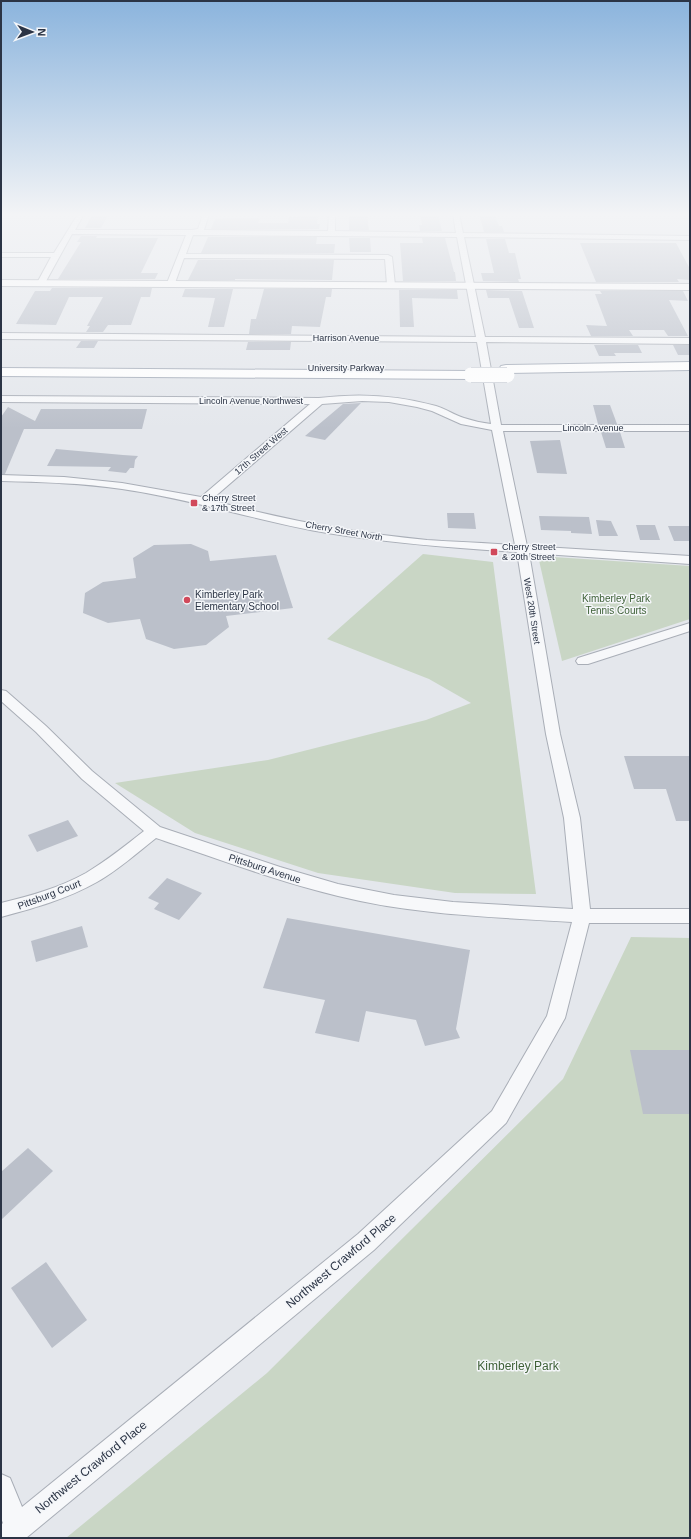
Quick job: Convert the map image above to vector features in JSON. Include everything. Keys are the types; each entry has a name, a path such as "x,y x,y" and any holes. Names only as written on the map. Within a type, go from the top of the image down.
{"main road":[{"name":"University Parkway","path":"506,372 690,366"},
{"name":"University Parkway","path":"1,367 470,372"},
{"name":"University Parkway","path":"1,372 506,372 690,374"}],"street":[{"name":"West 20th Street","path":"471,286 497,428 522,549 553,734 572,818 582,916"},
{"path":"651,286 690,286"},
{"name":"Harrison Avenue","path":"1,336 690,340"},
{"name":"Lincoln Avenue Northwest","path":"1,399 319,401 361,396 394,399 433,409 468,422 497,428"},
{"name":"17th Street West","path":"203,501 319,401"},
{"name":"Lincoln Avenue","path":"497,428 690,428"},
{"name":"Cherry Street North","path":"1,478 93,482 122,486 203,501 247,513 378,537 427,543 690,560"},
{"path":"584,661 690,626"},
{"name":"Pittsburg Avenue","path":"1,694 40,729 87,775 154,830 276,872 338,890 366,896 453,908 582,916 690,916"},
{"name":"Pittsburg Court","path":"1,910 26,904 64,890 90,877 128,852 154,830"},
{"name":"Northwest Crawford Place","path":"13,1532 366,1242 499,1117 556,1018 582,916"},
{"path":"1,1487 13,1532"}],"green space":[{"path":"423,554 493,562 536,894 455,893 318,873 195,833 115,783 268,760 426,720 471,703 429,679 327,639"},
{"name":"Kimberley Park Tennis Courts","path":"538,556 690,566 690,619 562,661"},
{"name":"Kimberley Park","path":"631,937 690,938 690,1538 66,1538 267,1373 563,1079"}],"building":[{"path":"52,288 152,288 150,297 141,297 131,325 108,325 103,332 86,332 90,326 87,326 103,297 69,297 56,325 16,324 35,291 50,291"},
{"path":"185,289 233,289 224,327 208,327 215,298 182,297"},
{"path":"264,289 332,289 331,297 326,297 320,327 292,326 291,334 249,334 251,319 256,319"},
{"path":"399,290 457,290 458,299 412,298 414,327 400,327"},
{"path":"486,290 522,291 534,328 519,328 509,298 488,298"},
{"path":"600,291 683,291 688,301 669,300 688,336 668,336 664,330 629,330 633,336 591,336 586,325 607,326 595,294 602,294"},
{"path":"81,341 98,341 94,348 76,348"},
{"path":"248,342 291,342 290,350 246,350"},
{"path":"594,345 638,345 642,353 614,353 616,356 599,356"},
{"path":"673,345 690,345 690,355 678,355"},
{"path":"361,403 325,440 305,436 343,404"},
{"path":"593,405 610,405 617,424 598,424"},
{"path":"8,407 35,421 41,409 147,409 142,429 24,429 5,474 1,474 1,417"},
{"path":"601,432 620,432 625,448 606,448"},
{"path":"560,440 567,474 537,473 530,441"},
{"path":"56,449 138,456 135,460 134,468 130,468 126,473 108,471 111,467 47,466"},
{"path":"447,513 474,513 476,529 448,528"},
{"path":"539,516 589,517 592,534 571,533 571,531 541,530"},
{"path":"596,520 611,521 618,536 599,536"},
{"path":"636,525 655,525 660,540 640,540"},
{"path":"668,526 690,526 690,541 674,541"},
{"name":"Kimberley Park Elementary School","path":"191,544 208,551 210,561 276,555 293,608 226,616 229,627 206,645 174,649 146,639 140,619 108,623 83,613 85,593 103,582 136,578 133,558 154,545"},
{"path":"624,756 690,756 690,821 676,821 666,789 634,789"},
{"path":"68,820 78,836 37,852 28,835"},
{"path":"167,878 202,893 179,920 154,909 159,903 148,898"},
{"path":"287,918 470,950 456,1029 460,1038 425,1046 416,1020 366,1011 359,1042 315,1033 325,1000 263,988"},
{"path":"82,926 88,947 36,962 31,941"},
{"path":"630,1050 690,1050 690,1114 643,1114"},
{"path":"28,1148 53,1171 1,1220 1,1172"},
{"path":"46,1262 87,1320 52,1348 11,1288"}],"place":[{"name":"Cherry Street & 17th Street","path":"194,503"},
{"name":"Cherry Street & 20th Street","path":"494,552"},
{"name":"Kimberley Park Elementary School","path":"187,600"}]}
